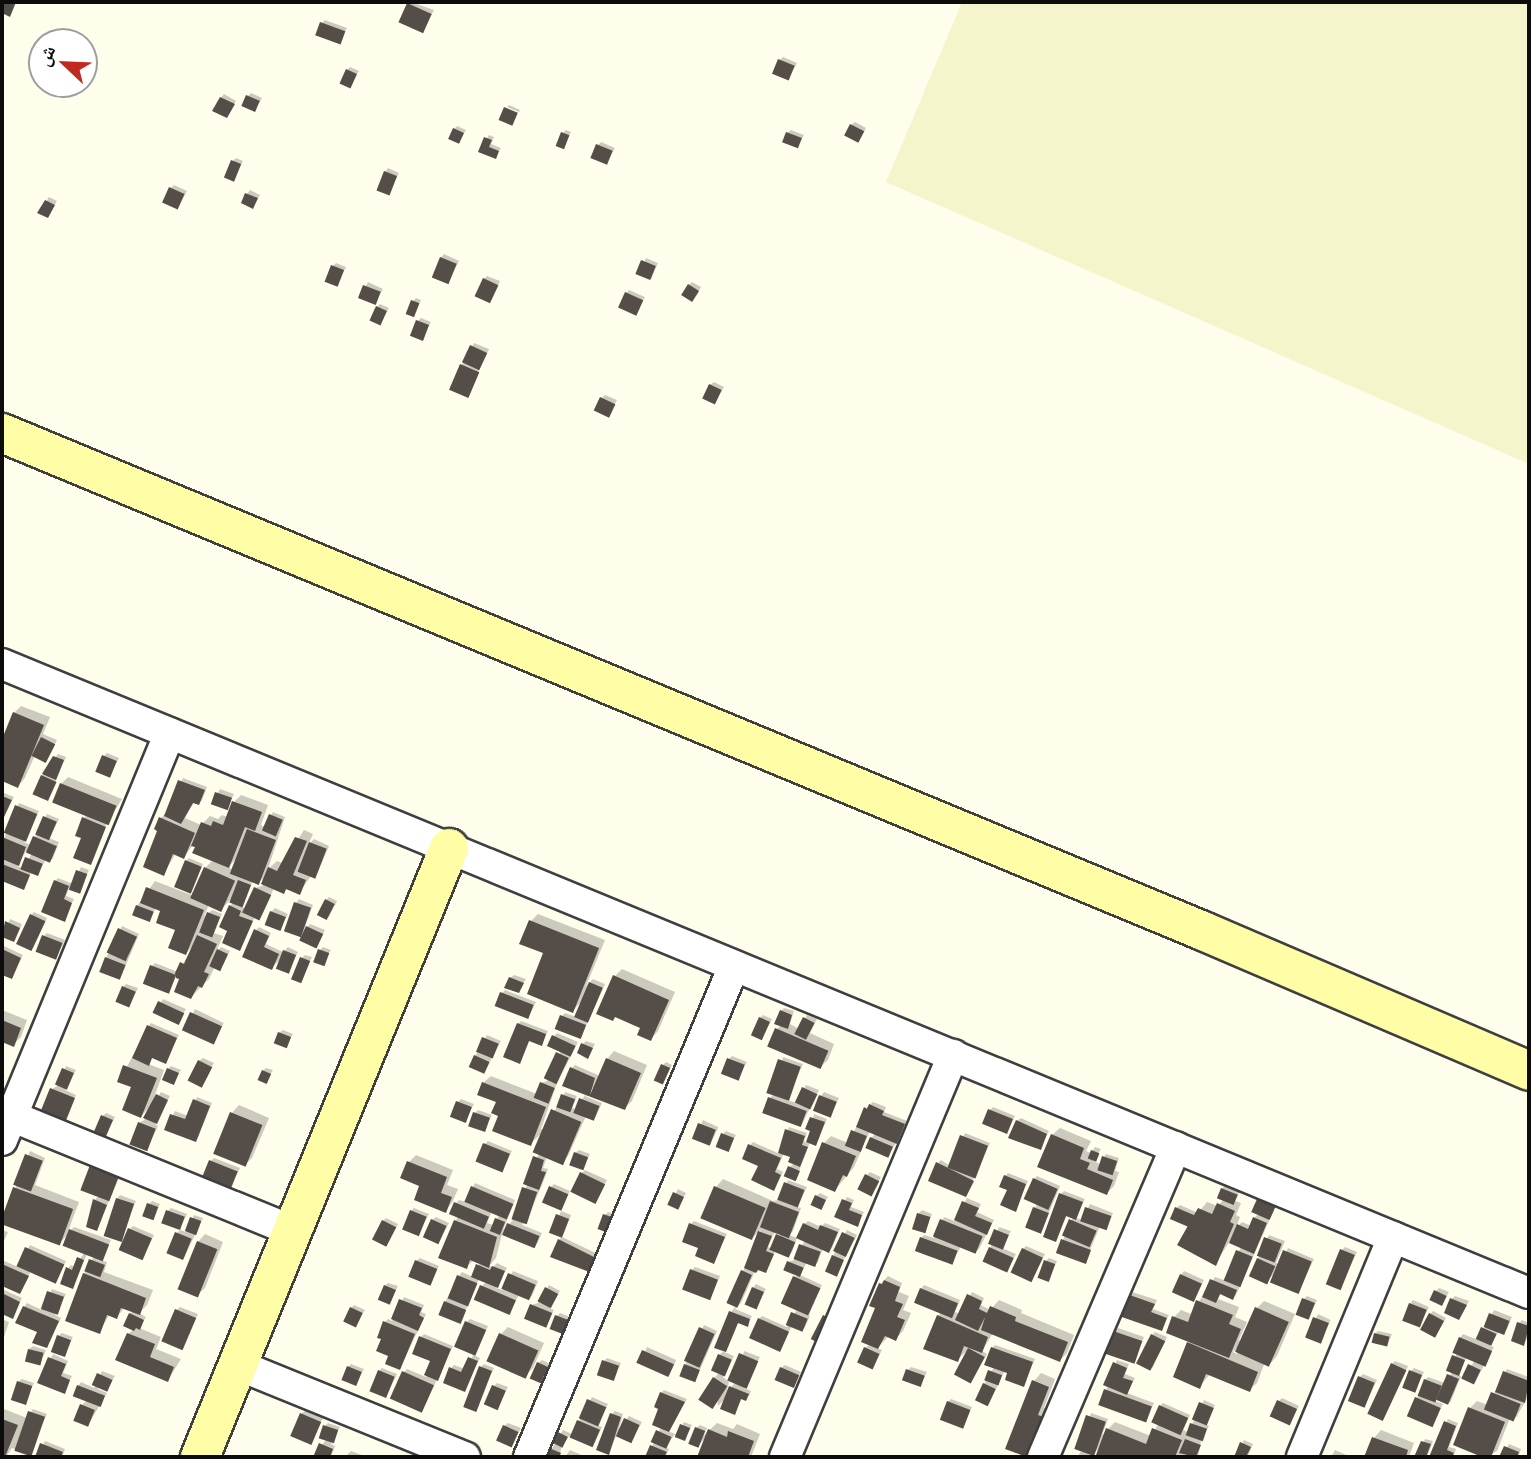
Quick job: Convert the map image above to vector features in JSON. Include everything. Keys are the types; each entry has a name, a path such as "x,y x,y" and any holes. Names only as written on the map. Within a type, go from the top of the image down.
{"street":[{"path":"2,433 1203,931 1529,1071"},
{"path":"2,664 1529,1293"},
{"path":"170,733 6,1128 293,1231"},
{"path":"200,1457 450,848"},
{"path":"529,1457 734,966"},
{"path":"785,1457 953,1055"},
{"path":"1043,1457 1176,1147"},
{"path":"1302,1457 1393,1237"},
{"path":"238,1365 466,1457"}],"green space":[{"path":"962,2 1529,2 1529,464 886,182"}],"building":[{"path":"2,2 16,2 10,17 2,13"},
{"path":"407,3 432,14 423,33 398,22"},
{"path":"320,22 345,31 341,44 315,35"},
{"path":"778,59 795,66 789,81 772,74"},
{"path":"346,69 357,74 350,88 339,84"},
{"path":"246,95 260,101 255,112 241,106"},
{"path":"220,97 235,104 227,118 212,111"},
{"path":"504,107 518,113 512,126 499,120"},
{"path":"850,124 864,131 858,143 844,136"},
{"path":"453,128 464,133 459,144 448,139"},
{"path":"561,132 569,135 564,149 556,146"},
{"path":"786,132 802,138 798,148 782,142"},
{"path":"484,137 492,140 489,147 499,151 496,159 478,152"},
{"path":"596,144 613,151 607,165 590,158"},
{"path":"231,160 241,164 234,182 224,178"},
{"path":"384,171 397,176 390,196 376,191"},
{"path":"169,187 185,194 178,209 162,203"},
{"path":"245,193 258,198 253,209 241,203"},
{"path":"45,200 55,205 48,218 37,213"},
{"path":"440,257 457,264 448,284 432,277"},
{"path":"641,260 656,266 650,280 635,274"},
{"path":"331,265 344,270 338,287 325,282"},
{"path":"483,278 498,285 490,303 475,296"},
{"path":"688,284 699,291 692,302 681,295"},
{"path":"363,285 381,292 376,305 358,298"},
{"path":"625,292 643,300 636,316 618,308"},
{"path":"411,300 419,303 414,317 406,314"},
{"path":"376,306 387,311 380,325 369,321"},
{"path":"416,320 429,325 423,341 410,336"},
{"path":"470,345 487,353 479,370 462,362"},
{"path":"460,364 479,372 468,398 449,390"},
{"path":"709,384 722,390 715,404 702,399"},
{"path":"600,397 615,404 609,418 594,411"},
{"path":"13,712 44,725 18,788 2,781 2,739"},
{"path":"41,737 55,744 46,763 31,756"},
{"path":"102,755 117,761 110,778 95,772"},
{"path":"53,756 64,760 56,780 42,774"},
{"path":"41,775 57,782 48,801 32,794"},
{"path":"178,780 205,790 199,805 193,803 181,824 164,816"},
{"path":"60,783 117,806 109,825 52,802"},
{"path":"215,792 232,798 228,810 211,804"},
{"path":"2,796 12,800 4,817 2,816"},
{"path":"232,801 262,812 255,831 245,827 229,868 192,853 195,847 191,846 201,822 211,826 213,821 223,825"},
{"path":"15,805 37,814 26,842 4,833"},
{"path":"269,814 283,820 276,836 262,831"},
{"path":"43,816 57,822 49,840 35,834"},
{"path":"82,817 106,827 91,865 73,858 81,838 75,836"},
{"path":"159,817 195,833 184,859 173,854 164,876 143,867 157,831 154,829"},
{"path":"247,829 276,840 259,885 230,874"},
{"path":"33,836 57,846 50,863 26,853"},
{"path":"2,837 26,847 19,866 2,859"},
{"path":"295,837 307,841 293,875 306,880 300,895 286,889 284,894 261,884 268,867 277,871"},
{"path":"309,842 327,849 315,879 298,872"},
{"path":"25,857 43,864 38,876 20,869"},
{"path":"185,860 202,867 191,894 174,887"},
{"path":"2,864 30,875 24,890 2,881"},
{"path":"204,867 235,881 221,912 190,898"},
{"path":"76,870 87,874 80,894 69,890"},
{"path":"54,880 69,886 64,899 72,903 65,922 41,912"},
{"path":"238,880 251,885 242,907 229,902"},
{"path":"146,887 204,910 186,955 168,948 175,930 156,923 160,911 140,903"},
{"path":"254,887 271,895 259,920 242,912"},
{"path":"325,899 335,904 327,920 317,915"},
{"path":"294,902 311,908 301,937 284,931"},
{"path":"136,905 154,912 150,922 132,915"},
{"path":"229,905 241,911 239,916 253,921 240,951 222,943 227,931 219,927"},
{"path":"270,911 286,917 280,931 265,925"},
{"path":"207,912 220,917 212,938 199,933"},
{"path":"30,914 45,921 31,951 16,944"},
{"path":"529,920 599,948 573,1013 527,994 543,953 519,944"},
{"path":"5,921 20,928 14,942 2,937"},
{"path":"306,926 323,934 316,949 299,941"},
{"path":"118,928 137,937 126,961 107,952"},
{"path":"254,929 269,936 264,947 279,954 272,970 242,957"},
{"path":"42,935 63,943 56,960 36,952"},
{"path":"197,935 217,944 204,972 209,974 202,988 198,986 191,999 174,992 179,979 175,973 180,962 184,964"},
{"path":"2,949 21,958 12,979 2,975"},
{"path":"217,949 228,954 220,971 209,966"},
{"path":"318,949 329,953 324,966 313,962"},
{"path":"283,950 296,955 289,974 276,969"},
{"path":"105,957 126,965 120,980 99,972"},
{"path":"300,957 310,961 301,983 291,979"},
{"path":"150,965 176,975 169,994 143,984"},
{"path":"613,975 669,1000 651,1041 637,1035 640,1028 615,1017 613,1021 596,1014"},
{"path":"509,977 524,983 519,993 504,988"},
{"path":"589,982 603,988 588,1023 574,1017"},
{"path":"122,986 136,992 129,1008 115,1002"},
{"path":"500,992 534,1005 528,1019 495,1006"},
{"path":"158,1001 184,1013 179,1025 153,1013"},
{"path":"780,1010 792,1015 788,1029 774,1024"},
{"path":"190,1012 222,1026 214,1045 182,1030"},
{"path":"560,1015 586,1025 581,1039 555,1029"},
{"path":"759,1017 770,1022 762,1040 751,1035"},
{"path":"803,1017 815,1023 806,1040 794,1034"},
{"path":"2,1020 21,1028 14,1047 2,1042"},
{"path":"517,1023 546,1034 542,1046 529,1041 520,1064 503,1057"},
{"path":"147,1025 177,1038 166,1064 152,1058 149,1066 132,1058"},
{"path":"775,1028 828,1051 821,1069 767,1046"},
{"path":"278,1032 291,1037 287,1048 274,1043"},
{"path":"552,1035 576,1046 570,1057 547,1046"},
{"path":"482,1037 499,1044 493,1059 476,1052"},
{"path":"581,1043 593,1048 588,1059 577,1053"},
{"path":"556,1052 569,1058 556,1084 544,1078"},
{"path":"474,1055 490,1062 484,1074 469,1067"},
{"path":"606,1058 641,1073 625,1110 562,1086 570,1067 595,1078 590,1095"},
{"path":"727,1058 745,1065 739,1081 721,1074"},
{"path":"778,1059 801,1067 789,1101 766,1093"},
{"path":"198,1060 212,1067 202,1088 188,1080"},
{"path":"661,1064 670,1068 663,1085 654,1080"},
{"path":"123,1065 157,1078 141,1118 122,1110 131,1087 117,1082"},
{"path":"62,1068 74,1073 67,1090 55,1085"},
{"path":"167,1068 179,1073 174,1085 162,1080"},
{"path":"262,1070 271,1074 267,1084 258,1080"},
{"path":"482,1082 546,1107 531,1146 492,1131 498,1116 491,1113 496,1102 477,1095"},
{"path":"540,1082 555,1088 548,1104 534,1098"},
{"path":"802,1087 817,1094 810,1110 795,1102"},
{"path":"50,1088 75,1098 64,1125 39,1115"},
{"path":"156,1094 168,1100 157,1124 143,1118"},
{"path":"561,1094 575,1099 570,1112 556,1107"},
{"path":"819,1095 837,1102 831,1118 813,1111"},
{"path":"768,1097 807,1111 801,1127 762,1113"},
{"path":"579,1098 600,1106 594,1121 573,1113"},
{"path":"193,1099 210,1106 196,1142 164,1130 170,1114 185,1119"},
{"path":"456,1101 472,1107 466,1123 450,1117"},
{"path":"869,1104 884,1111 882,1115 905,1124 897,1144 856,1127 864,1107 867,1109"},
{"path":"551,1109 581,1122 563,1165 533,1152"},
{"path":"988,1109 1013,1119 1007,1134 982,1124"},
{"path":"230,1112 262,1125 246,1167 213,1154"},
{"path":"473,1112 490,1118 485,1132 468,1126"},
{"path":"101,1115 113,1120 106,1138 94,1132"},
{"path":"810,1117 825,1122 816,1146 806,1142 810,1131 805,1129"},
{"path":"1016,1120 1047,1134 1041,1150 1008,1138"},
{"path":"138,1122 156,1129 147,1151 129,1144"},
{"path":"698,1123 716,1130 710,1146 692,1139"},
{"path":"785,1129 805,1136 802,1145 808,1147 800,1167 788,1162 790,1157 778,1153"},
{"path":"851,1130 867,1136 861,1152 845,1146"},
{"path":"721,1133 734,1138 729,1152 716,1147"},
{"path":"1051,1134 1084,1148 1080,1159 1090,1163 1087,1169 1113,1180 1107,1195 1037,1167"},
{"path":"960,1135 988,1146 975,1178 947,1168"},
{"path":"870,1137 893,1147 888,1158 865,1148"},
{"path":"822,1142 856,1156 847,1177 843,1175 835,1192 807,1180"},
{"path":"483,1143 510,1154 502,1172 476,1162"},
{"path":"748,1144 781,1158 775,1172 781,1175 774,1191 751,1180 758,1166 742,1159"},
{"path":"1091,1150 1099,1153 1096,1162 1088,1158"},
{"path":"574,1152 588,1157 583,1170 569,1165"},
{"path":"25,1154 43,1161 31,1192 13,1185"},
{"path":"533,1156 544,1160 541,1171 546,1172 539,1190 523,1184"},
{"path":"1102,1156 1117,1161 1113,1175 1097,1170"},
{"path":"209,1160 238,1172 230,1192 201,1180"},
{"path":"407,1161 447,1177 441,1193 452,1197 446,1213 414,1200 419,1186 400,1178"},
{"path":"936,1162 974,1181 966,1197 928,1181"},
{"path":"90,1165 119,1176 109,1201 80,1190"},
{"path":"788,1166 800,1171 796,1181 784,1176"},
{"path":"580,1172 605,1184 596,1204 570,1192"},
{"path":"865,1174 879,1181 872,1196 857,1189"},
{"path":"1004,1175 1026,1184 1016,1212 1000,1205 1007,1190 999,1187"},
{"path":"1033,1178 1058,1189 1048,1210 1024,1199"},
{"path":"784,1182 805,1190 798,1208 777,1200"},
{"path":"471,1186 513,1204 507,1220 464,1202"},
{"path":"549,1186 568,1194 561,1211 542,1203"},
{"path":"714,1186 766,1208 752,1240 700,1218"},
{"path":"13,1187 73,1209 60,1246 2,1224"},
{"path":"522,1187 537,1192 527,1224 511,1219"},
{"path":"1221,1188 1238,1195 1234,1205 1217,1198"},
{"path":"1261,1190 1279,1198 1270,1220 1251,1212"},
{"path":"673,1192 684,1197 678,1210 667,1205"},
{"path":"1059,1193 1083,1202 1076,1220 1066,1216 1056,1242 1043,1237"},
{"path":"815,1195 826,1200 821,1210 811,1205"},
{"path":"116,1198 134,1204 122,1242 104,1236"},
{"path":"93,1199 107,1205 97,1231 86,1227"},
{"path":"842,1199 852,1203 849,1210 862,1215 858,1227 834,1217"},
{"path":"770,1201 799,1212 789,1238 760,1227"},
{"path":"962,1201 979,1208 975,1216 992,1223 987,1235 954,1220"},
{"path":"454,1202 489,1217 484,1229 449,1214"},
{"path":"147,1203 158,1207 153,1220 142,1216"},
{"path":"1217,1203 1235,1211 1230,1222 1234,1224 1216,1266 1177,1245 1198,1208 1212,1214"},
{"path":"1033,1207 1049,1213 1041,1234 1025,1228"},
{"path":"1085,1207 1111,1216 1107,1230 1080,1221"},
{"path":"1175,1207 1194,1215 1189,1227 1170,1219"},
{"path":"166,1210 185,1217 180,1230 161,1223"},
{"path":"410,1210 427,1217 419,1236 402,1229"},
{"path":"917,1213 930,1217 925,1233 912,1229"},
{"path":"556,1214 569,1219 562,1238 549,1233"},
{"path":"603,1214 614,1218 609,1233 598,1229"},
{"path":"190,1217 201,1221 196,1235 185,1231"},
{"path":"1253,1217 1267,1223 1254,1254 1229,1243 1237,1224 1248,1229"},
{"path":"495,1218 505,1222 500,1235 490,1231"},
{"path":"431,1219 447,1226 438,1244 423,1237"},
{"path":"940,1219 983,1236 976,1254 933,1237"},
{"path":"1069,1219 1097,1231 1090,1247 1062,1236"},
{"path":"382,1220 396,1227 386,1247 372,1240"},
{"path":"454,1220 497,1237 489,1268 470,1260 467,1269 438,1258"},
{"path":"507,1223 539,1236 535,1248 502,1235"},
{"path":"689,1223 725,1237 714,1264 695,1256 698,1248 682,1242"},
{"path":"803,1223 818,1230 820,1225 838,1232 829,1253 796,1238"},
{"path":"128,1228 152,1238 143,1260 119,1250"},
{"path":"69,1229 109,1244 103,1261 63,1246"},
{"path":"994,1229 1009,1235 1003,1250 988,1244"},
{"path":"758,1231 772,1236 766,1251 774,1254 766,1273 758,1270 756,1273 744,1268"},
{"path":"175,1232 192,1239 183,1260 166,1253"},
{"path":"842,1232 855,1238 846,1257 833,1251"},
{"path":"776,1234 795,1242 789,1258 769,1250"},
{"path":"920,1237 958,1251 952,1265 915,1251"},
{"path":"1264,1237 1282,1244 1275,1262 1257,1256"},
{"path":"558,1239 598,1259 592,1273 550,1257"},
{"path":"1061,1239 1091,1250 1086,1264 1056,1253"},
{"path":"197,1241 217,1249 198,1297 178,1289"},
{"path":"799,1244 821,1252 815,1267 794,1259"},
{"path":"25,1247 64,1264 56,1284 16,1266"},
{"path":"989,1247 1014,1258 1007,1273 982,1262"},
{"path":"1022,1248 1043,1258 1031,1282 1011,1272"},
{"path":"1340,1249 1355,1255 1341,1290 1326,1284"},
{"path":"1236,1250 1253,1257 1240,1287 1224,1281"},
{"path":"1283,1250 1312,1262 1299,1294 1270,1282"},
{"path":"832,1255 844,1260 837,1277 825,1272"},
{"path":"77,1257 84,1260 73,1289 60,1284 66,1267 72,1270"},
{"path":"1257,1258 1275,1266 1267,1284 1249,1276"},
{"path":"89,1259 105,1265 100,1277 84,1271"},
{"path":"415,1260 437,1269 431,1286 408,1277"},
{"path":"1044,1260 1055,1264 1049,1282 1038,1278"},
{"path":"787,1261 804,1268 800,1277 783,1270"},
{"path":"2,1264 29,1276 20,1294 2,1286"},
{"path":"476,1264 490,1270 492,1266 505,1271 498,1288 471,1277"},
{"path":"690,1269 718,1280 710,1300 682,1290"},
{"path":"741,1270 752,1275 737,1308 726,1303"},
{"path":"83,1273 146,1298 140,1315 121,1308 117,1319 107,1315 100,1334 65,1321"},
{"path":"508,1273 536,1285 529,1300 501,1289"},
{"path":"1180,1274 1202,1284 1194,1302 1172,1292"},
{"path":"457,1275 477,1283 468,1306 448,1298"},
{"path":"793,1276 820,1288 808,1316 781,1303"},
{"path":"1210,1279 1237,1290 1233,1300 1220,1294 1216,1303 1202,1297"},
{"path":"884,1280 900,1287 895,1301 903,1304 897,1317 905,1320 896,1341 885,1336 878,1349 861,1342 875,1308 869,1306 879,1283 882,1284"},
{"path":"384,1285 396,1290 390,1305 378,1300"},
{"path":"480,1285 516,1300 510,1315 474,1300"},
{"path":"545,1287 558,1294 551,1308 537,1301"},
{"path":"752,1287 764,1292 757,1310 745,1304"},
{"path":"920,1288 958,1303 952,1318 914,1303"},
{"path":"1434,1290 1447,1296 1442,1306 1429,1300"},
{"path":"47,1291 64,1297 58,1315 41,1309"},
{"path":"2,1293 20,1302 13,1319 2,1314"},
{"path":"1124,1293 1155,1304 1151,1312 1167,1318 1162,1331 1116,1315"},
{"path":"967,1294 982,1301 979,1309 987,1313 990,1306 1016,1317 1015,1321 1068,1342 1060,1362 981,1330 985,1317 978,1331 955,1320"},
{"path":"1302,1298 1315,1303 1309,1320 1296,1315"},
{"path":"1450,1298 1467,1305 1459,1320 1444,1313"},
{"path":"399,1299 422,1308 419,1315 424,1318 418,1331 391,1319"},
{"path":"1196,1300 1233,1315 1229,1324 1241,1329 1229,1358 1166,1333 1172,1316 1188,1322"},
{"path":"444,1301 466,1310 461,1324 438,1315"},
{"path":"1409,1303 1427,1310 1420,1328 1402,1321"},
{"path":"530,1304 552,1313 546,1328 524,1319"},
{"path":"23,1306 59,1321 47,1348 32,1343 37,1332 15,1323"},
{"path":"350,1307 363,1313 356,1327 343,1322"},
{"path":"1255,1307 1289,1322 1269,1367 1235,1352"},
{"path":"175,1309 196,1318 182,1350 161,1341"},
{"path":"729,1311 750,1319 748,1327 738,1323 726,1352 714,1348"},
{"path":"791,1312 808,1319 802,1332 786,1325"},
{"path":"129,1313 144,1320 140,1330 136,1328 134,1331 123,1326"},
{"path":"1429,1313 1444,1321 1435,1338 1420,1330"},
{"path":"1489,1313 1510,1321 1504,1335 1484,1327"},
{"path":"555,1315 568,1320 563,1334 550,1329"},
{"path":"823,1315 837,1322 825,1346 811,1339"},
{"path":"937,1315 988,1337 982,1353 964,1346 958,1362 923,1349"},
{"path":"1313,1317 1329,1323 1321,1344 1305,1338"},
{"path":"758,1318 789,1332 780,1352 749,1338"},
{"path":"383,1321 415,1334 400,1370 385,1364 388,1356 376,1351 381,1339 377,1338"},
{"path":"465,1321 486,1330 475,1356 454,1347"},
{"path":"1517,1322 1529,1326 1524,1346 1511,1341"},
{"path":"699,1327 715,1334 699,1368 684,1361"},
{"path":"1481,1327 1497,1334 1491,1346 1476,1339"},
{"path":"1113,1331 1142,1341 1134,1364 1105,1354"},
{"path":"127,1333 155,1344 150,1357 174,1367 168,1382 115,1360"},
{"path":"499,1333 538,1350 526,1379 486,1361"},
{"path":"1374,1333 1390,1337 1387,1347 1372,1343"},
{"path":"1151,1334 1165,1341 1150,1371 1136,1363"},
{"path":"57,1335 71,1340 65,1357 51,1352"},
{"path":"419,1336 451,1349 438,1381 424,1375 430,1361 412,1354"},
{"path":"1459,1337 1492,1351 1485,1367 1452,1353"},
{"path":"1187,1342 1258,1372 1250,1392 1206,1374 1200,1389 1173,1377"},
{"path":"864,1347 880,1354 873,1369 857,1363"},
{"path":"991,1347 1033,1362 1024,1387 1005,1380 1007,1373 984,1365"},
{"path":"968,1348 985,1357 971,1383 954,1374"},
{"path":"28,1349 44,1353 40,1365 25,1362"},
{"path":"642,1350 674,1364 668,1377 636,1363"},
{"path":"739,1353 758,1361 747,1389 727,1381"},
{"path":"718,1354 732,1360 725,1376 711,1371"},
{"path":"1452,1355 1465,1360 1459,1376 1446,1371"},
{"path":"48,1357 66,1364 61,1376 70,1380 65,1394 37,1383"},
{"path":"468,1357 478,1361 465,1392 443,1383 449,1367 461,1372"},
{"path":"602,1360 619,1366 614,1381 597,1375"},
{"path":"537,1362 548,1367 541,1383 530,1378"},
{"path":"1113,1362 1127,1368 1123,1378 1133,1381 1127,1395 1103,1385"},
{"path":"1391,1363 1406,1370 1383,1421 1367,1414"},
{"path":"684,1364 700,1370 695,1382 679,1376"},
{"path":"1468,1364 1481,1370 1474,1384 1461,1379"},
{"path":"347,1366 362,1372 356,1386 341,1380"},
{"path":"479,1366 492,1371 476,1412 463,1407"},
{"path":"780,1367 799,1375 794,1388 775,1380"},
{"path":"906,1369 925,1376 921,1387 902,1380"},
{"path":"378,1370 395,1377 386,1398 369,1391"},
{"path":"988,1370 1002,1375 998,1385 984,1380"},
{"path":"1409,1370 1422,1375 1415,1393 1402,1388"},
{"path":"402,1371 434,1385 422,1413 390,1398"},
{"path":"1503,1371 1529,1381 1525,1403 1495,1392"},
{"path":"97,1373 113,1380 107,1392 92,1385"},
{"path":"1447,1374 1459,1379 1448,1405 1436,1400"},
{"path":"1358,1376 1375,1383 1365,1408 1348,1401"},
{"path":"713,1377 727,1386 713,1409 698,1400"},
{"path":"1424,1379 1442,1386 1435,1403 1418,1396"},
{"path":"1032,1380 1049,1387 1038,1415 1046,1418 1031,1457 1027,1457 1005,1449"},
{"path":"17,1381 32,1386 26,1405 11,1400"},
{"path":"983,1383 996,1389 988,1406 975,1400"},
{"path":"77,1385 105,1396 101,1407 73,1396"},
{"path":"492,1385 506,1391 498,1410 484,1404"},
{"path":"729,1386 749,1394 746,1401 741,1399 735,1415 720,1409"},
{"path":"1104,1389 1152,1406 1146,1422 1098,1405"},
{"path":"660,1392 685,1402 669,1432 652,1425 658,1409 654,1407"},
{"path":"1491,1392 1521,1404 1514,1422 1484,1410"},
{"path":"1415,1397 1441,1408 1433,1427 1407,1416"},
{"path":"587,1399 606,1407 598,1427 579,1418"},
{"path":"1277,1400 1297,1409 1290,1425 1270,1416"},
{"path":"947,1401 970,1410 963,1429 940,1420"},
{"path":"1199,1402 1214,1408 1207,1426 1192,1420"},
{"path":"80,1404 95,1410 88,1427 73,1421"},
{"path":"1159,1405 1188,1418 1181,1435 1151,1422"},
{"path":"1468,1407 1505,1422 1491,1457 1482,1457 1453,1445"},
{"path":"28,1411 45,1417 31,1457 14,1451"},
{"path":"300,1413 321,1422 311,1445 290,1436"},
{"path":"610,1413 621,1417 609,1455 596,1450"},
{"path":"1086,1415 1106,1422 1094,1456 1074,1449"},
{"path":"624,1418 640,1425 631,1443 616,1436"},
{"path":"2,1419 18,1425 5,1457 2,1457"},
{"path":"577,1420 600,1430 593,1447 570,1437"},
{"path":"1444,1421 1456,1426 1447,1450 1454,1453 1452,1457 1429,1457"},
{"path":"1190,1423 1207,1429 1203,1441 1186,1435"},
{"path":"680,1424 690,1428 685,1441 675,1437"},
{"path":"323,1425 338,1430 334,1443 319,1438"},
{"path":"503,1425 519,1432 512,1447 496,1441"},
{"path":"695,1427 705,1431 698,1448 688,1444"},
{"path":"1106,1428 1146,1444 1152,1428 1182,1440 1175,1457 1101,1457 1096,1455"},
{"path":"708,1429 727,1437 728,1431 754,1441 748,1457 697,1457"},
{"path":"656,1430 672,1437 666,1449 651,1442"},
{"path":"558,1432 568,1437 562,1448 553,1443"},
{"path":"1372,1437 1408,1450 1406,1457 1364,1457"},
{"path":"1185,1439 1201,1445 1196,1457 1179,1453"},
{"path":"1421,1441 1431,1444 1426,1457 1414,1457"},
{"path":"1240,1442 1251,1447 1246,1457 1234,1457"},
{"path":"40,1443 63,1452 61,1457 35,1457"},
{"path":"319,1443 333,1449 330,1457 313,1457"},
{"path":"650,1445 667,1452 664,1457 645,1457"},
{"path":"1504,1446 1519,1452 1517,1457 1499,1457"},
{"path":"549,1448 561,1453 559,1457 545,1457"}]}
